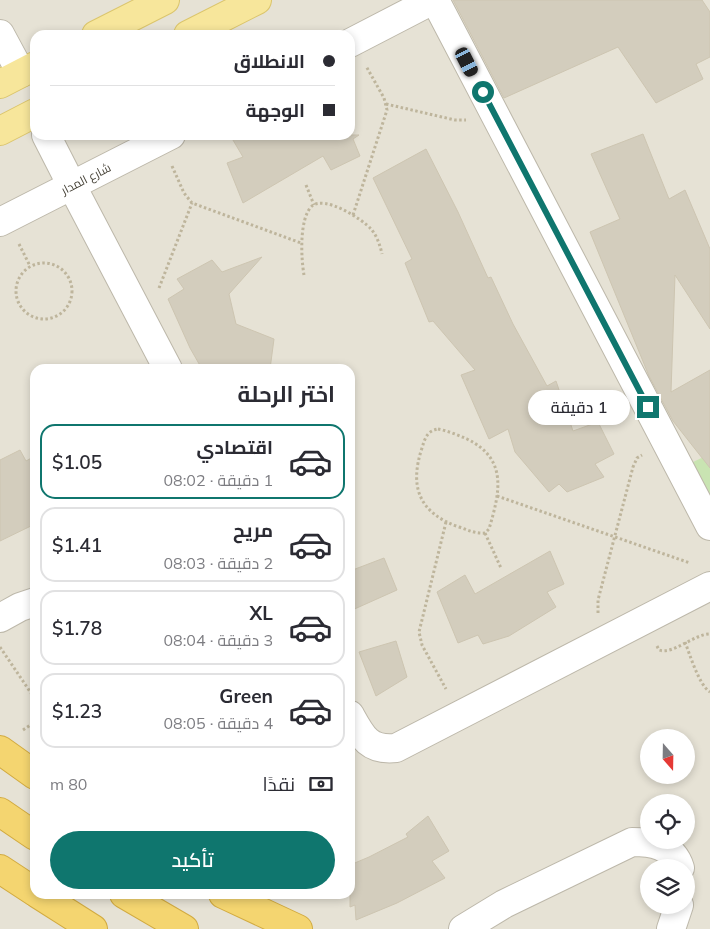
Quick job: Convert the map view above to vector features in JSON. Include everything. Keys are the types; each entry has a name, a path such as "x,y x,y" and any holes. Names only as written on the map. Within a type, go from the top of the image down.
{"highway":[{"path":"0,750 30,771"},
{"path":"0,812 30,833"},
{"path":"0,870 30,889"},
{"path":"46,899 93,929"},
{"path":"133,899 184,929"},
{"path":"234,899 298,929"}],"main road":[{"path":"106,30 164,0"},
{"path":"198,30 257,0"},
{"path":"0,131 30,116"}],"street":[{"path":"355,40 434,0 710,526"},
{"path":"0,34 19,74"},
{"path":"49,140 165,364"},
{"name":"شارع المدار","path":"0,222 161,140"},
{"path":"355,724 362,737 377,748 396,748 710,586"},
{"path":"0,618 30,604"},
{"path":"463,929 504,904 632,842 650,842 667,849 676,859"},
{"path":"671,929 676,914"}],"path":[{"path":"353,215 385,116 386,104 355,49"},
{"path":"386,104 460,120 467,120 491,108"},
{"path":"166,140 184,193 192,203 301,243"},
{"path":"306,185 314,205"},
{"path":"140,316 149,306 162,282 192,203"},
{"path":"304,274 301,243 308,212 314,205 325,204 353,215 364,222 372,231 382,254"},
{"path":"40,262 52,263 62,268 69,277 72,287 72,299 66,309 58,316 47,319 36,318 26,313 19,305 15,294 16,283 21,273 30,266 40,262"},
{"path":"432,430 443,430 483,448 496,466 498,475 497,496 489,529 485,533 475,532 446,522 427,508 421,498 415,475 417,462 425,438 432,430"},
{"path":"612,637 598,614 597,605 634,462 642,455 666,443"},
{"path":"497,496 693,564"},
{"path":"446,522 419,632 422,645 460,716"},
{"path":"485,533 501,568"},
{"path":"710,634 685,642 702,683 706,690 710,692"},
{"path":"0,647 30,692"}],"shaded area":[{"path":"0,0 710,0 710,929 0,929"}],"green space":[{"path":"710,454 710,507 691,475 693,462"}],"building":[{"path":"453,0 702,0 710,12 710,57 696,64 703,79 656,103 618,47 504,98"},
{"path":"643,134 669,199 685,190 710,249 710,329 675,275 671,392 710,370 710,468 673,421 649,376 590,232 620,219 591,154"},
{"path":"233,140 353,140 360,156 331,170 323,156 243,203 227,163 243,157"},
{"path":"426,149 458,212 488,278 491,277 513,324 547,386 556,381 573,431 598,422 614,454 595,464 604,477 567,492 559,484 549,492 515,452 508,429 489,439 461,375 475,370 433,321 429,322 405,263 412,259 373,178"},
{"path":"262,257 229,294 236,324 274,339 271,364 199,364 190,348 168,299 184,289 177,279 212,260 222,272"},
{"path":"20,450 26,461 30,459 30,526 0,541 0,460"},
{"path":"550,551 564,584 547,592 556,607 509,636 483,644 478,635 458,643 437,592 465,575 475,594"},
{"path":"384,558 397,590 355,609 355,569"},
{"path":"396,641 407,677 376,696 359,652"},
{"path":"428,816 449,851 432,861 445,878 397,903 356,920 355,905 350,907 350,899 355,899 355,863 408,837 406,834"}],"route":[{"path":"483,92 648,407"}]}
